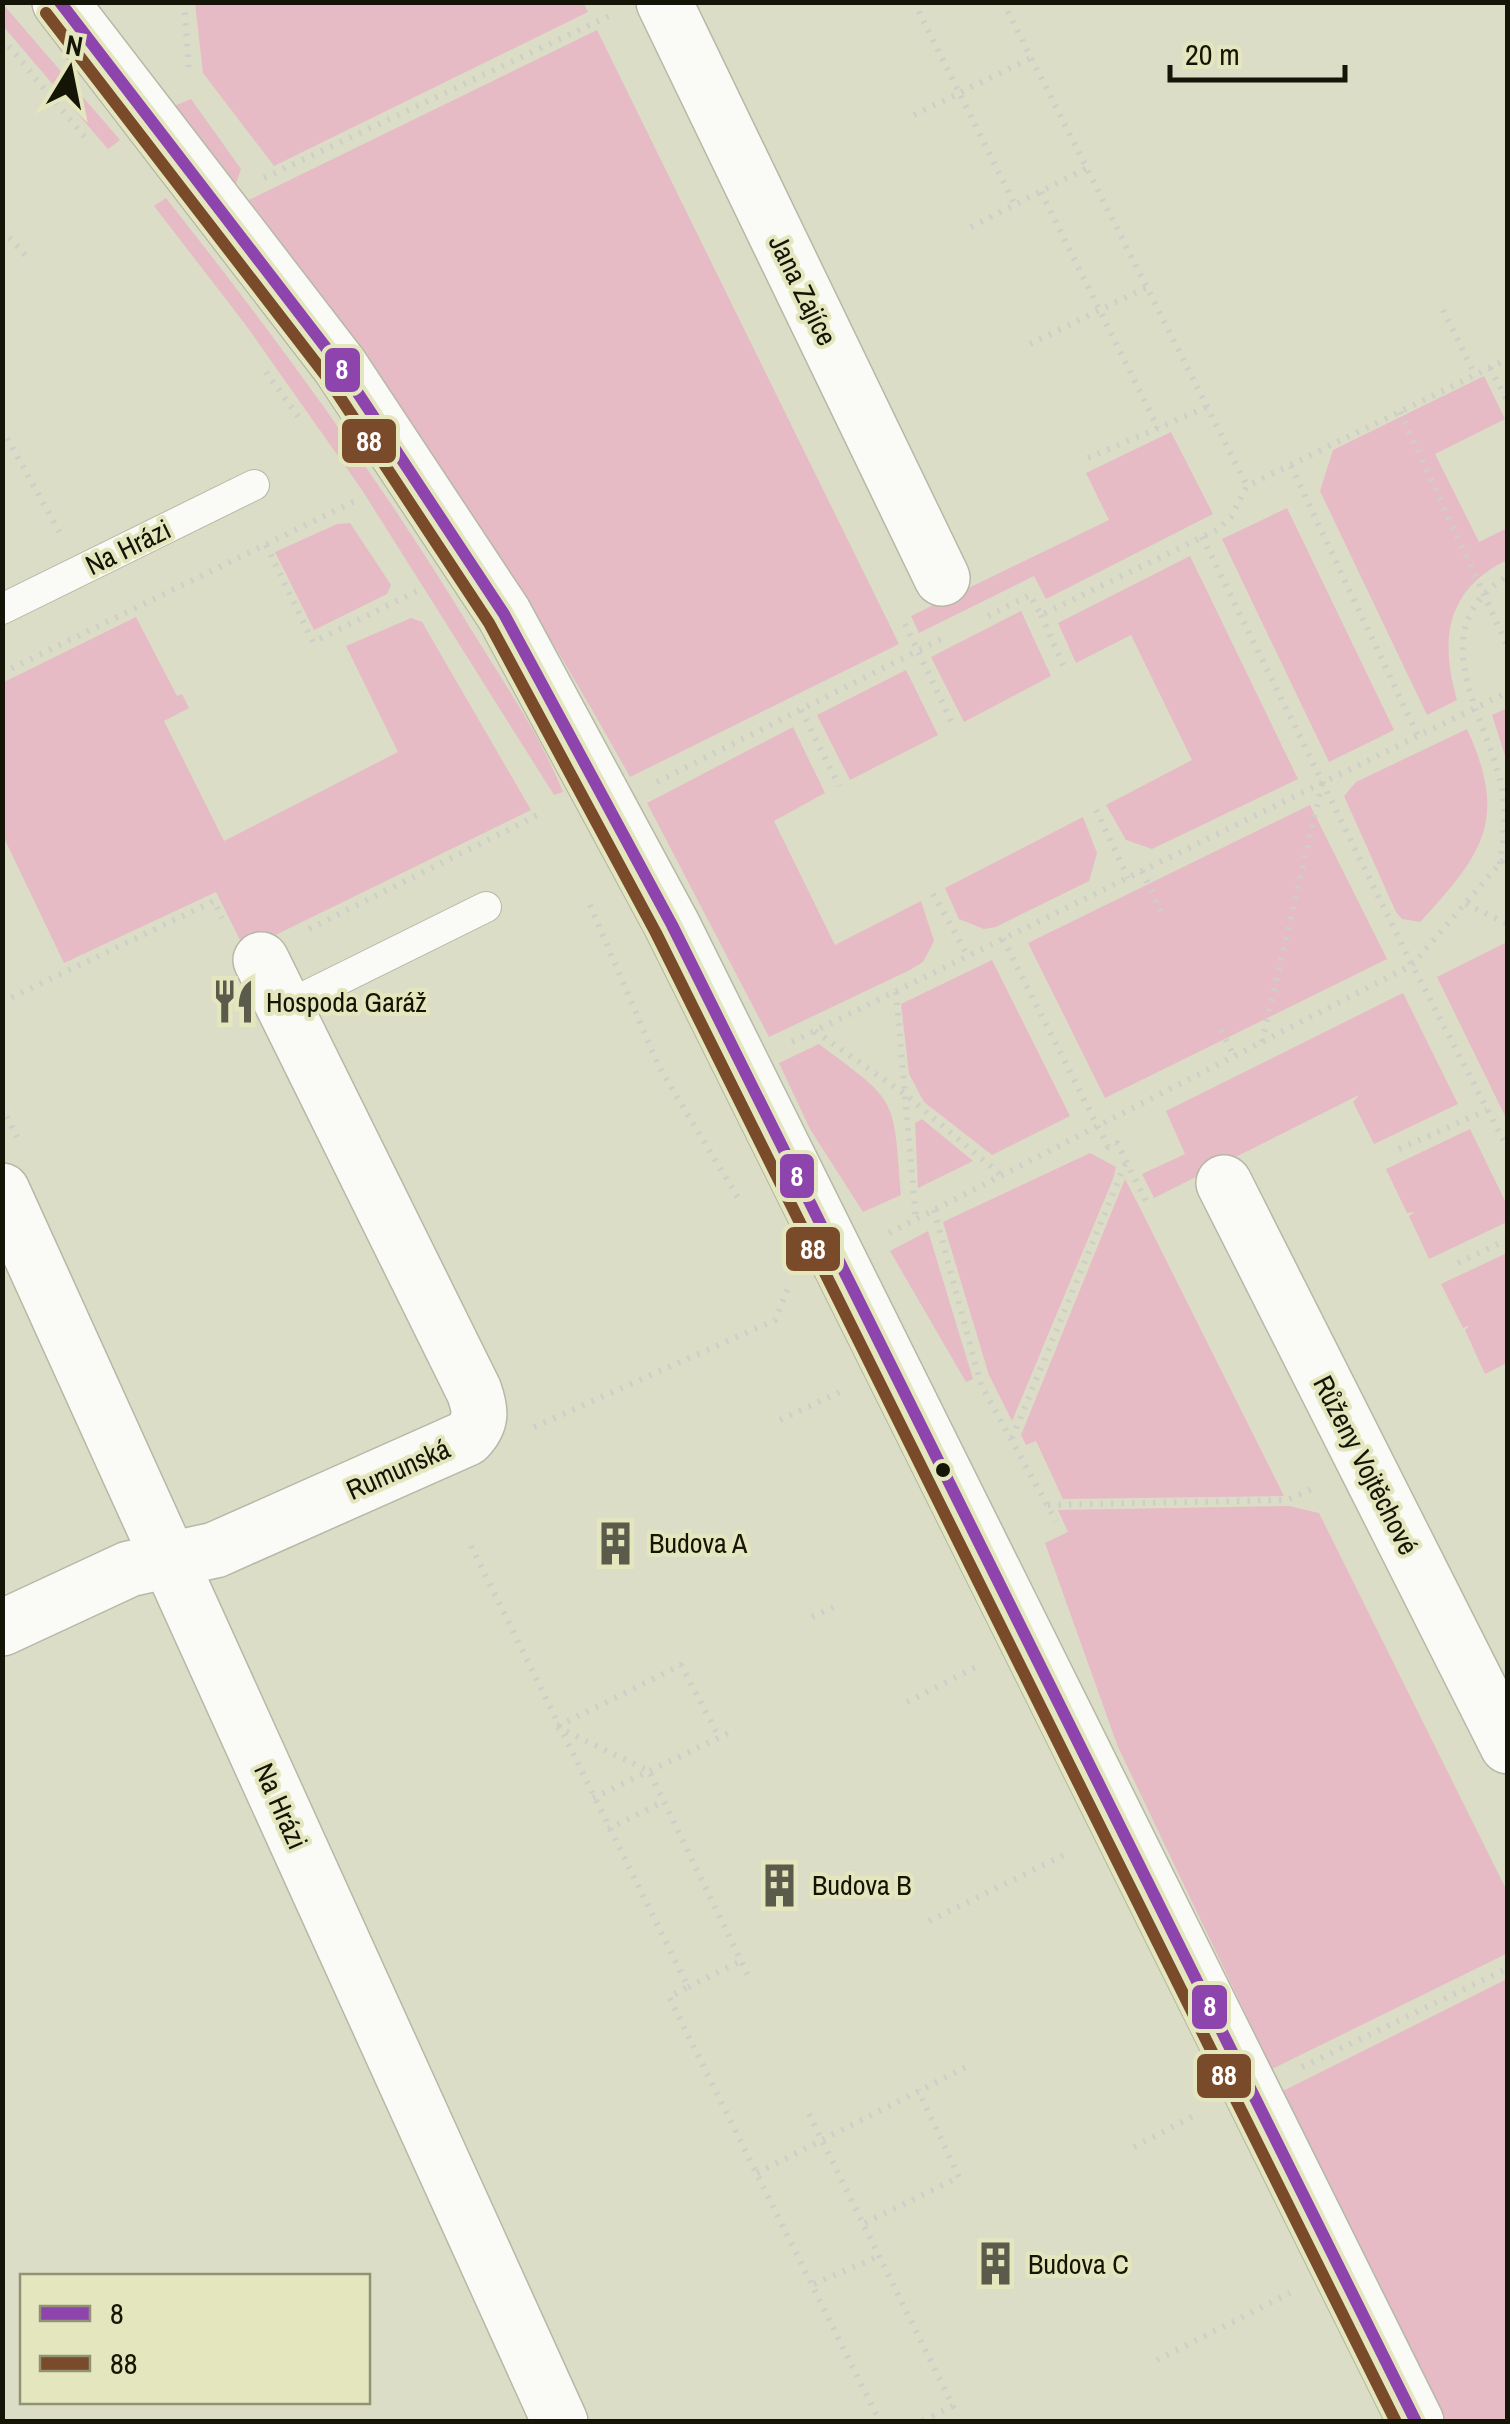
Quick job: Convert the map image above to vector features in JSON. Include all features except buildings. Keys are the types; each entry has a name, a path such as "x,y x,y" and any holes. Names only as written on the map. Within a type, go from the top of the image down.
{"street":[{"path":"60,2 350,382 504,614 610,806 742,1067 1416,2422"},
{"name":"Jana Zajíce","path":"642,7 942,578"},
{"path":"272,983 474,1391 480,1416"},
{"name":"Růženy Vojtěchové","path":"1224,1184 1508,1746"},
{"name":"Na Hrázi","path":"2,1191 560,2422"},
{"name":"Rumunská","path":"2,1628 129,1570 215,1550 467,1438 480,1416"}],"lane":[{"name":"Na Hrázi","path":"2,608 254,485"},
{"path":"272,983 486,908"}],"path":[{"path":"184,2 190,82"},
{"path":"914,2 1014,205"},
{"path":"1004,2 1247,486"},
{"path":"254,164 264,178 642,7"},
{"path":"2,38 98,153"},
{"path":"914,115 1031,58"},
{"path":"971,227 1087,168"},
{"path":"1040,192 1158,428"},
{"path":"2,230 27,258"},
{"path":"1030,344 1146,287"},
{"path":"1443,310 1475,375"},
{"path":"1042,615 1202,537 1231,517 1247,486 1508,359"},
{"path":"260,364 306,427"},
{"path":"1490,368 1508,402"},
{"path":"1088,458 1207,407"},
{"path":"1400,412 1508,647"},
{"path":"2,429 80,571"},
{"path":"1290,465 1418,736"},
{"path":"347,486 367,516"},
{"path":"2,673 357,500"},
{"path":"1202,537 1412,966 1508,1149"},
{"path":"266,545 313,642 417,591"},
{"path":"407,576 427,608"},
{"path":"1500,866 1503,793 1462,676 1465,640 1474,605 1482,592 1508,576"},
{"path":"942,578 901,615 954,727"},
{"path":"982,619 1030,595 1064,669"},
{"path":"610,806 950,635"},
{"path":"742,1067 1508,692"},
{"path":"801,710 839,786"},
{"path":"1262,1042 1322,783"},
{"path":"272,983 265,951 550,810 540,793"},
{"path":"1096,810 1128,878"},
{"path":"838,1260 1412,966 1508,854"},
{"path":"1142,871 1163,916"},
{"path":"934,894 968,956"},
{"path":"2,1002 214,901 246,968 272,983"},
{"path":"589,902 659,1067 750,1217"},
{"path":"1466,904 1508,924"},
{"path":"1003,939 1108,1147 1117,1143 1147,1203"},
{"path":"896,992 916,1220"},
{"path":"1221,1030 1234,1056"},
{"path":"815,1031 906,1095 1002,1175"},
{"path":"1399,1149 1487,1110"},
{"path":"1012,1439 1126,1161"},
{"path":"934,1210 981,1385 1056,1521"},
{"path":"1458,1264 1508,1238"},
{"path":"480,1416 525,1431 775,1320 790,1284 799,1299"},
{"path":"780,1420 850,1387"},
{"path":"1048,1505 1287,1500 1365,1464"},
{"path":"471,1546 556,1726 688,1987"},
{"path":"812,1617 838,1605"},
{"path":"907,1702 984,1663"},
{"path":"556,1726 681,1665 720,1737"},
{"path":"556,1726 649,1771 748,1976"},
{"path":"593,1798 736,1730"},
{"path":"608,1829 663,1802"},
{"path":"930,1921 1076,1850"},
{"path":"741,1961 669,1997 880,2422"},
{"path":"1300,2068 1508,1968"},
{"path":"756,2172 972,2064"},
{"path":"866,2222 959,2176 918,2090"},
{"path":"1194,2094 1211,2128"},
{"path":"1134,2147 1203,2111"},
{"path":"809,2114 866,2222 953,2406 920,2422"},
{"path":"814,2284 881,2255"},
{"path":"1283,2276 1299,2309"},
{"path":"1157,2360 1291,2293"}],"shaded area":[{"path":"583,2 588,12 274,166 203,73 195,3"},
{"path":"2,3 120,140 108,149 3,26"},
{"path":"597,30 899,644 630,777 543,628 450,482 249,200"},
{"path":"191,99 241,169 236,184 174,106"},
{"path":"166,198 286,355 399,515 520,708 563,792 554,795 362,490 245,324 154,206"},
{"path":"1484,376 1505,419 1435,454 1479,542 1507,528 1507,560 1471,585 1460,601 1449,636 1457,700 1427,715 1320,491 1333,450"},
{"path":"1171,432 1213,514 1046,599 1034,576 919,633 911,616 1109,520 1086,473"},
{"path":"1287,508 1394,730 1329,762 1222,539"},
{"path":"350,523 391,585 387,594 314,630 275,552 337,524"},
{"path":"1190,556 1298,779 1152,849 1126,840 1106,805 1192,760 1131,635 1076,663 1058,623"},
{"path":"1021,611 1051,676 964,722 931,657"},
{"path":"136,617 177,696 182,694 189,708 164,721 224,841 398,752 346,646 411,618 422,622 531,810 245,950 216,892 64,963 3,836 2,683"},
{"path":"906,670 938,735 850,780 817,715"},
{"path":"1507,708 1507,762 1492,715"},
{"path":"793,727 825,793 774,821 835,945 921,901 934,941 923,962 910,970 769,1037 647,803"},
{"path":"1467,729 1486,788 1487,813 1482,835 1459,876 1420,922 1402,919 1344,796 1356,782"},
{"path":"1310,805 1387,959 1105,1098 1028,943"},
{"path":"1083,817 1097,853 1089,881 996,927 984,929 959,919 945,888"},
{"path":"1507,942 1507,1120 1437,977"},
{"path":"992,960 1070,1116 992,1155 924,1102 909,1074 901,1004"},
{"path":"1403,993 1458,1104 1374,1144 1353,1102 1359,1095 1154,1198 1142,1174 1185,1154 1166,1111"},
{"path":"819,1044 878,1092 893,1119 901,1195 863,1212 810,1129 779,1063"},
{"path":"922,1119 973,1161 918,1188 915,1123"},
{"path":"1470,1129 1507,1205 1507,1222 1429,1259 1409,1216 1415,1212 1407,1213 1386,1169"},
{"path":"1090,1153 1116,1167 1113,1179 1012,1421 989,1375 943,1222"},
{"path":"1125,1179 1284,1496 1063,1499 1036,1441 1026,1445 1021,1435"},
{"path":"928,1231 973,1379 966,1382 890,1251"},
{"path":"1507,1253 1507,1363 1485,1374 1465,1330 1470,1325 1463,1328 1441,1284"},
{"path":"1289,1506 1319,1513 1507,1891 1508,1953 1272,2069 1118,1747 1045,1543 1068,1532 1058,1510"},
{"path":"1507,1979 1507,2421 1445,2421 1283,2091"}],"transit line":[{"name":"8","path":"60,2 340,366 504,614 672,925 1416,2422"},
{"name":"88","path":"46,13 326,376 489,623 656,933 1396,2422"}],"place":[{"name":"Hospoda Garáž","path":"233,1002"},
{"name":"Budova A","path":"616,1543"},
{"name":"Budova B","path":"779,1885"},
{"name":"Budova C","path":"995,2264"}]}
